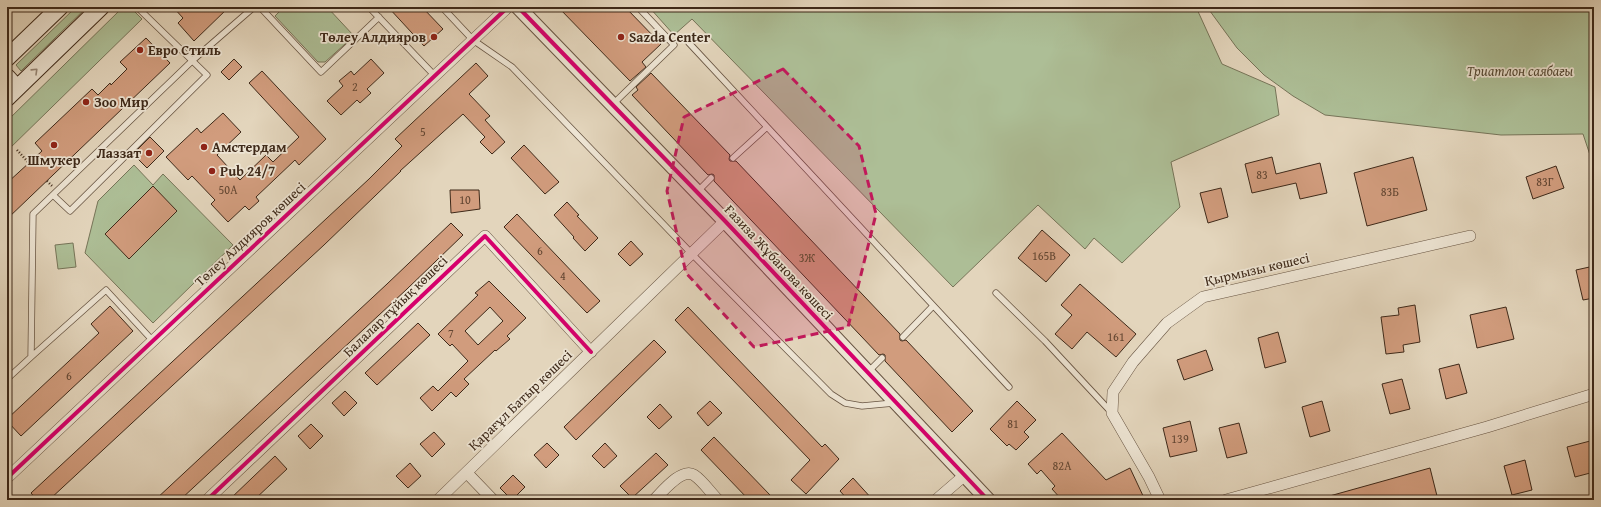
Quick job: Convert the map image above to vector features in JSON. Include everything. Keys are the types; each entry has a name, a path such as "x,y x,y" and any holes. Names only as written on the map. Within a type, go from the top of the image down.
{"main road":[{"path":"7,58 60,7"},
{"path":"10,88 101,7"}],"street":[{"name":"Төлеу Алдияров көшесі","path":"7,478 508,7"},
{"name":"Ғазиза Жұбанова көшесі","path":"518,7 725,221 988,500"},
{"name":"Қарағұл Батыр көшесі","path":"438,500 725,221"},
{"name":"Балалар тұйық көшесі","path":"207,500 485,236 591,352"},
{"name":"Қырмызы көшесі","path":"1112,413 1113,392 1133,362 1167,323 1203,297 1470,236"},
{"path":"1226,500 1487,427 1594,394"},
{"path":"1112,413 1149,477 1160,500"},
{"path":"467,473 493,500"},
{"path":"654,500 680,474 686,473 693,474 718,500"},
{"path":"936,500 965,475"}],"lane":[{"path":"53,195 70,211 208,75 137,7"},
{"path":"31,357 33,214 193,60 254,7"},
{"path":"260,7 321,72 379,17"},
{"path":"368,7 434,76"},
{"path":"442,7 473,40 512,67 692,254 831,394 845,403 862,406 896,403"},
{"path":"612,104 674,45 638,7"},
{"path":"688,43 1009,388"},
{"path":"733,158 767,127"},
{"path":"697,192 711,178"},
{"path":"7,379 106,290 153,341"},
{"path":"996,293 1046,341 1112,413"},
{"path":"903,337 933,306"},
{"path":"868,372 882,358"}],"path":[{"path":"17,150 29,163"}],"highlighted area":[{"path":"783,69 859,146 876,214 848,327 754,347 686,273 667,191 684,117"}],"green space":[{"path":"76,7 87,7 21,71 16,65"},
{"path":"284,7 327,7 354,36 325,62 318,62 275,16"},
{"path":"649,7 1196,7 1222,64 1275,87 1279,115 1171,162 1180,207 1122,263 1094,238 1085,249 1038,205 953,287 692,19 674,35"},
{"name":"Триатлон саябағы","path":"1207,7 1594,7 1594,167 1583,134 1501,135 1325,115 1293,96 1264,75 1237,48"},
{"path":"122,9 134,11 142,19 7,151 7,121"},
{"path":"134,165 153,185 163,174 233,245 153,323 85,253 98,201"},
{"path":"73,243 76,267 58,269 55,245"}],"building":[{"path":"173,7 229,7 194,41 178,23 183,18"},
{"path":"388,7 422,7 443,29 424,46"},
{"name":"Sazda Center","path":"558,7 625,7 661,44 642,62 646,67 630,81"},
{"path":"146,38 170,63 7,219 7,183 42,151 35,143 92,89 98,95 110,83 111,85 127,69 120,62"},
{"path":"234,59 242,67 229,80 221,72"},
{"path":"371,59 384,73 367,89 371,93 360,103 357,100 341,115 327,101 343,86 339,81 351,71 354,75"},
{"path":"476,63 488,76 469,94 490,116 485,120 505,142 492,154 480,142 485,137 463,114 400,171 324,245 49,500 37,500 31,493 369,179 402,146 395,139"},
{"name":"Амстердам","path":"262,71 326,139 299,165 295,160 256,197 259,201 249,210 245,206 228,222 211,204 215,200 192,176 188,180 166,157 197,128 201,133 223,113 241,132 217,155 240,180 266,155 273,162 299,137 249,83"},
{"path":"651,73 730,155 730,161 736,161 900,334 900,340 906,340 973,411 952,432 885,361 885,355 879,355 714,181 714,175 708,175 632,95 638,90 636,87"},
{"name":"Лаззат","path":"150,137 164,151 147,168 133,154"},
{"path":"524,145 559,182 545,194 511,158"},
{"path":"1272,157 1276,174 1320,163 1327,193 1300,199 1296,183 1252,193 1245,164"},
{"path":"1413,157 1427,210 1367,226 1354,173"},
{"path":"1556,166 1564,188 1533,199 1526,177"},
{"path":"153,186 177,211 129,259 105,234"},
{"path":"1221,188 1228,217 1208,223 1200,193"},
{"path":"450,190 479,190 480,209 451,213"},
{"path":"567,202 579,215 577,216 598,238 585,251 554,215"},
{"path":"517,214 600,301 587,313 504,227"},
{"path":"451,223 463,235 407,289 180,500 155,500 387,284"},
{"path":"1042,230 1070,255 1046,282 1018,258"},
{"path":"631,241 643,254 630,266 618,254"},
{"path":"1594,266 1594,298 1583,300 1576,270"},
{"path":"489,281 526,318 507,336 510,339 496,351 495,350 464,379 469,384 456,397 451,392 432,411 420,398 433,386 438,391 468,361 452,344 450,346 438,334 478,295 475,293","holes":["490,307 503,321 478,345 465,331"]},
{"path":"1080,284 1136,334 1116,357 1087,332 1072,349 1055,334 1072,315 1061,305"},
{"path":"1415,305 1420,342 1403,345 1404,352 1386,354 1381,317 1399,315 1398,308"},
{"path":"110,306 133,331 21,436 7,421 7,419 99,333 91,324"},
{"path":"688,307 822,447 825,444 839,459 806,494 791,480 810,460 675,320"},
{"path":"1506,307 1514,339 1477,348 1470,315"},
{"path":"418,323 430,335 377,385 365,373"},
{"path":"1278,332 1286,362 1265,368 1258,338"},
{"path":"654,340 666,352 576,440 564,427"},
{"path":"1206,350 1213,370 1184,380 1177,360"},
{"path":"1459,364 1467,393 1446,399 1439,369"},
{"path":"1402,379 1410,409 1390,414 1382,384"},
{"path":"345,391 357,403 344,416 332,403"},
{"path":"710,401 722,413 708,426 697,413"},
{"path":"1017,401 1036,420 1024,432 1029,437 1016,450 1009,444 1007,446 990,429"},
{"path":"1322,401 1330,431 1310,437 1302,407"},
{"path":"660,404 672,417 659,429 647,417"},
{"path":"1190,421 1197,451 1170,457 1163,428"},
{"path":"1239,423 1247,453 1227,458 1219,428"},
{"path":"311,424 323,436 310,449 298,436"},
{"path":"434,432 445,444 432,457 420,444"},
{"path":"1062,433 1106,480 1130,468 1145,500 1062,500 1052,489 1055,486 1041,470 1037,474 1028,464"},
{"path":"714,437 770,495 765,500 749,500 701,450"},
{"path":"1594,440 1594,472 1575,477 1567,447"},
{"path":"547,443 559,455 546,468 534,455"},
{"path":"605,443 617,456 604,468 592,456"},
{"path":"656,453 668,465 632,498 620,486"},
{"path":"275,456 287,469 254,500 229,500"},
{"path":"1525,460 1532,490 1512,495 1504,466"},
{"path":"410,463 421,476 408,488 396,476"},
{"path":"1430,468 1438,500 1326,500 1326,497"},
{"path":"513,475 525,487 512,500 500,488"},
{"path":"853,478 873,500 848,500 840,491"}],"cycle path":[{"path":"7,478 508,7"},
{"path":"518,7 725,221 988,500"},
{"path":"207,500 485,236 591,352"}],"place":[{"name":"Төлеу Алдияров","path":"434,37"},
{"name":"Sazda Center","path":"621,37"},
{"name":"Евро Стиль","path":"140,50"},
{"name":"Зоо Мир","path":"86,102"},
{"name":"Шмукер","path":"54,145"},
{"name":"Амстердам","path":"204,147"},
{"name":"Лаззат","path":"149,153"},
{"name":"Pub 24/7","path":"212,171"}]}
